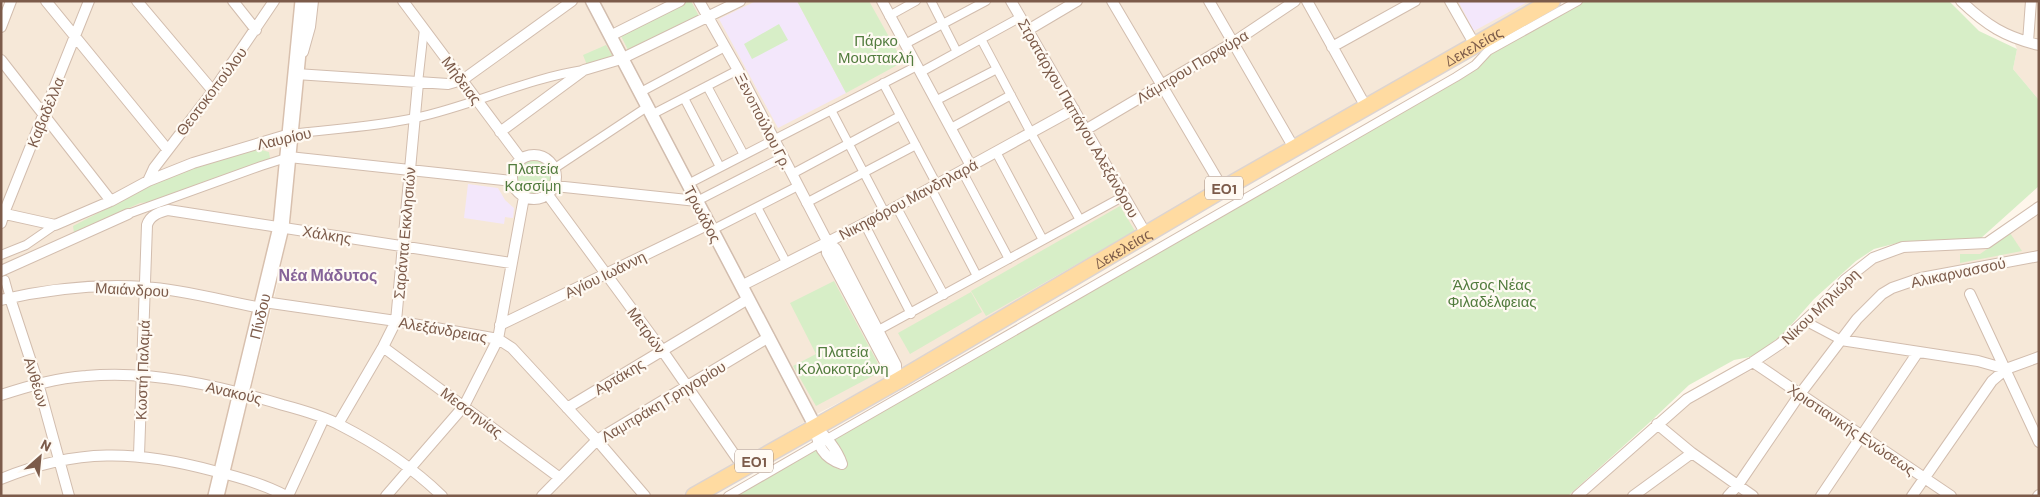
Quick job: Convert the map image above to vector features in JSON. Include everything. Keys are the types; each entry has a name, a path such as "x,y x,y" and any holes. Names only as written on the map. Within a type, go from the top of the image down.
{"main road":[{"name":"Πίνδου","path":"216,496 281,227 303,1"},
{"name":"Δεκελείας","path":"694,496 897,377 1552,1"}],"street":[{"path":"1,27 11,1"},
{"path":"46,1 167,149"},
{"name":"Καβαδέλλα","path":"2,216 89,1"},
{"path":"137,1 213,91"},
{"path":"233,1 256,30"},
{"name":"Θεοτοκοπούλου","path":"148,181 167,149 213,91 274,1"},
{"name":"Πίνδου","path":"296,74 307,39 313,1"},
{"name":"Μήδειας","path":"403,1 521,159"},
{"path":"296,74 448,84 462,80 572,1"},
{"name":"Τρωάδος","path":"592,1 815,426"},
{"path":"610,36 680,1"},
{"name":"Ξενoπούλου Γρ.","path":"699,1 738,70 827,241 827,253 874,332 888,368 897,377"},
{"path":"500,132 584,70 621,59 740,1"},
{"path":"882,1 971,166"},
{"path":"889,16 916,1"},
{"path":"931,1 957,52"},
{"path":"905,44 986,1"},
{"name":"Στρατάρχου Παπάγου Αλεξάνδρου","path":"1011,1 1087,129 1146,234"},
{"path":"1028,30 1077,1"},
{"path":"1112,1 1223,189"},
{"path":"1209,1 1294,148"},
{"name":"Λάμπρου Πορφύρα","path":"1087,129 1234,42 1295,1"},
{"path":"1307,1 1366,107"},
{"path":"1332,47 1415,1"},
{"path":"1450,1 1475,45"},
{"path":"728,496 1456,77 1475,65 1488,51 1578,1"},
{"path":"1961,1 1986,24 2001,33 2039,45"},
{"path":"2028,42 2031,1"},
{"path":"688,184 830,110 883,84 957,52 1021,17"},
{"name":"Σαράντα Εκκλησιών","path":"338,424 396,321 424,29"},
{"path":"981,39 1030,133 1080,220"},
{"path":"639,92 725,47"},
{"path":"1,60 112,201"},
{"path":"937,100 997,69"},
{"name":"Λαυρίου","path":"1,255 26,245 55,224 112,201 148,181 193,163 290,134 414,118 478,101 560,74 584,70"},
{"path":"554,168 649,111 684,98 738,70"},
{"path":"883,84 916,145 977,276"},
{"path":"707,86 744,155"},
{"path":"951,128 1011,95"},
{"path":"684,98 720,167"},
{"name":"Νικηφόρου Μανδηλαρά","path":"741,286 934,187 1074,109"},
{"path":"830,110 885,213"},
{"path":"792,174 900,116"},
{"path":"806,203 916,145"},
{"path":"996,152 1043,240"},
{"path":"536,155 550,161 554,168 556,174 555,186 548,195 536,200 524,197 518,193 512,181 513,169 521,159 536,155"},
{"path":"288,157 512,181"},
{"name":"Λαυρίου","path":"2,273 128,214 288,157"},
{"path":"555,186 697,201 783,157"},
{"path":"962,171 1009,259"},
{"path":"711,227 757,207 798,186"},
{"name":"Μετρών","path":"548,195 662,350 743,467"},
{"path":"874,332 911,314 1124,196"},
{"path":"386,496 464,406 498,339 524,197"},
{"path":"896,206 944,295"},
{"path":"757,207 786,262"},
{"name":"Νίκου Μηλιώρη","path":"1577,496 1686,399 1753,362 1780,344 1845,280 1873,258 1903,247 1986,244 2039,207"},
{"name":"Χάλκης","path":"147,225 153,217 168,210 512,264"},
{"path":"2,216 55,224"},
{"path":"864,223 911,314"},
{"name":"Κωστή Παλαμά","path":"139,455 147,225"},
{"name":"Αγίου Ιωάννη","path":"500,325 606,274 711,227"},
{"name":"Αλικαρνασσού","path":"1728,496 1738,485 1800,394 1841,340 1870,305 1892,288 1921,278 2039,256"},
{"name":"Ανθέων","path":"2,273 6,299 38,383 69,496"},
{"name":"Μαιάνδρου","path":"6,299 89,286 145,287 263,305"},
{"path":"1970,294 2039,442"},
{"name":"Αρτάκης","path":"567,408 748,299"},
{"name":"Αλεξάνδρειας","path":"263,305 396,321 498,339 512,348 598,440 645,496"},
{"path":"1805,321 1841,340 1978,361 2006,369"},
{"name":"Λαμπράκη Γρηγορίου","path":"542,496 598,440 769,337"},
{"name":"Μεσσηνίας","path":"383,347 560,478"},
{"path":"1821,496 1918,352"},
{"path":"1912,496 1992,381 2006,369 2039,357"},
{"name":"Χριστιανικής Ενώσεως","path":"1753,362 1925,477 1950,496"},
{"name":"Ανακούς","path":"1,395 38,383 86,376 142,376 195,383 242,394 324,418 338,424 411,468 442,496"},
{"path":"1,479 60,460 82,457 139,455 185,463 222,473 265,486 287,496 324,418"},
{"path":"1657,424 1692,453 1753,496"},
{"path":"815,426 823,442"},
{"path":"1633,496 1692,453"}],"shaded area":[{"path":"16,1 296,1 287,83 282,162 275,218 209,496 1,496 1,37"},
{"path":"316,1 586,1 808,420 681,496 224,496 274,299 290,225 300,94"},
{"path":"598,1 1007,1 1138,232 908,367 817,414"},
{"path":"756,1 797,1 846,93 778,128 719,19"},
{"path":"1018,1 1541,1 1148,226"},
{"path":"1458,1 1529,1 1474,31"},
{"path":"1968,1 2039,1 2039,100 2013,69 2017,49 2011,35 1984,18"},
{"path":"468,184 498,188 505,200 514,208 513,218 505,217 504,224 464,218"},
{"path":"2039,210 2039,496 1585,496 1688,403 1754,369 1807,331 1847,281 1868,264 1905,250 1988,247"}],"green space":[{"path":"691,1 699,16 628,50 621,36"},
{"name":"Πάρκο Μουστακλή","path":"797,1 869,1 903,62 846,93"},
{"name":"Άλσος Νέας Φιλαδέλφειας","path":"1583,1 1949,1 1979,31 2017,49 2013,69 2039,100 2039,186 1980,239 1901,242 1874,249 1856,261 1814,299 1784,333 1763,350 1750,357 1734,360 1689,385 1568,496 734,496 1473,71 1483,63 1490,53"},
{"path":"779,24 788,40 752,59 744,44"},
{"path":"606,45 613,57 587,65 583,55"},
{"path":"258,149 269,152 271,164 169,200 140,203 74,233 73,226 156,183 196,167"},
{"name":"Πλατεία Κασσίμη","path":"533,158 546,164 552,177 546,190 533,196 520,190 514,177 520,164"},
{"path":"1120,206 1135,231 986,316 971,291"},
{"path":"2010,233 2022,251 1960,263 1960,254 1980,254"},
{"name":"Πλατεία Κολοκοτρώνη","path":"834,281 882,371 816,406 793,366 816,354 790,303"},
{"path":"971,292 982,312 910,354 898,333"}],"district":[{"name":"Νέα Μάδυτος","path":"328,274"}]}
